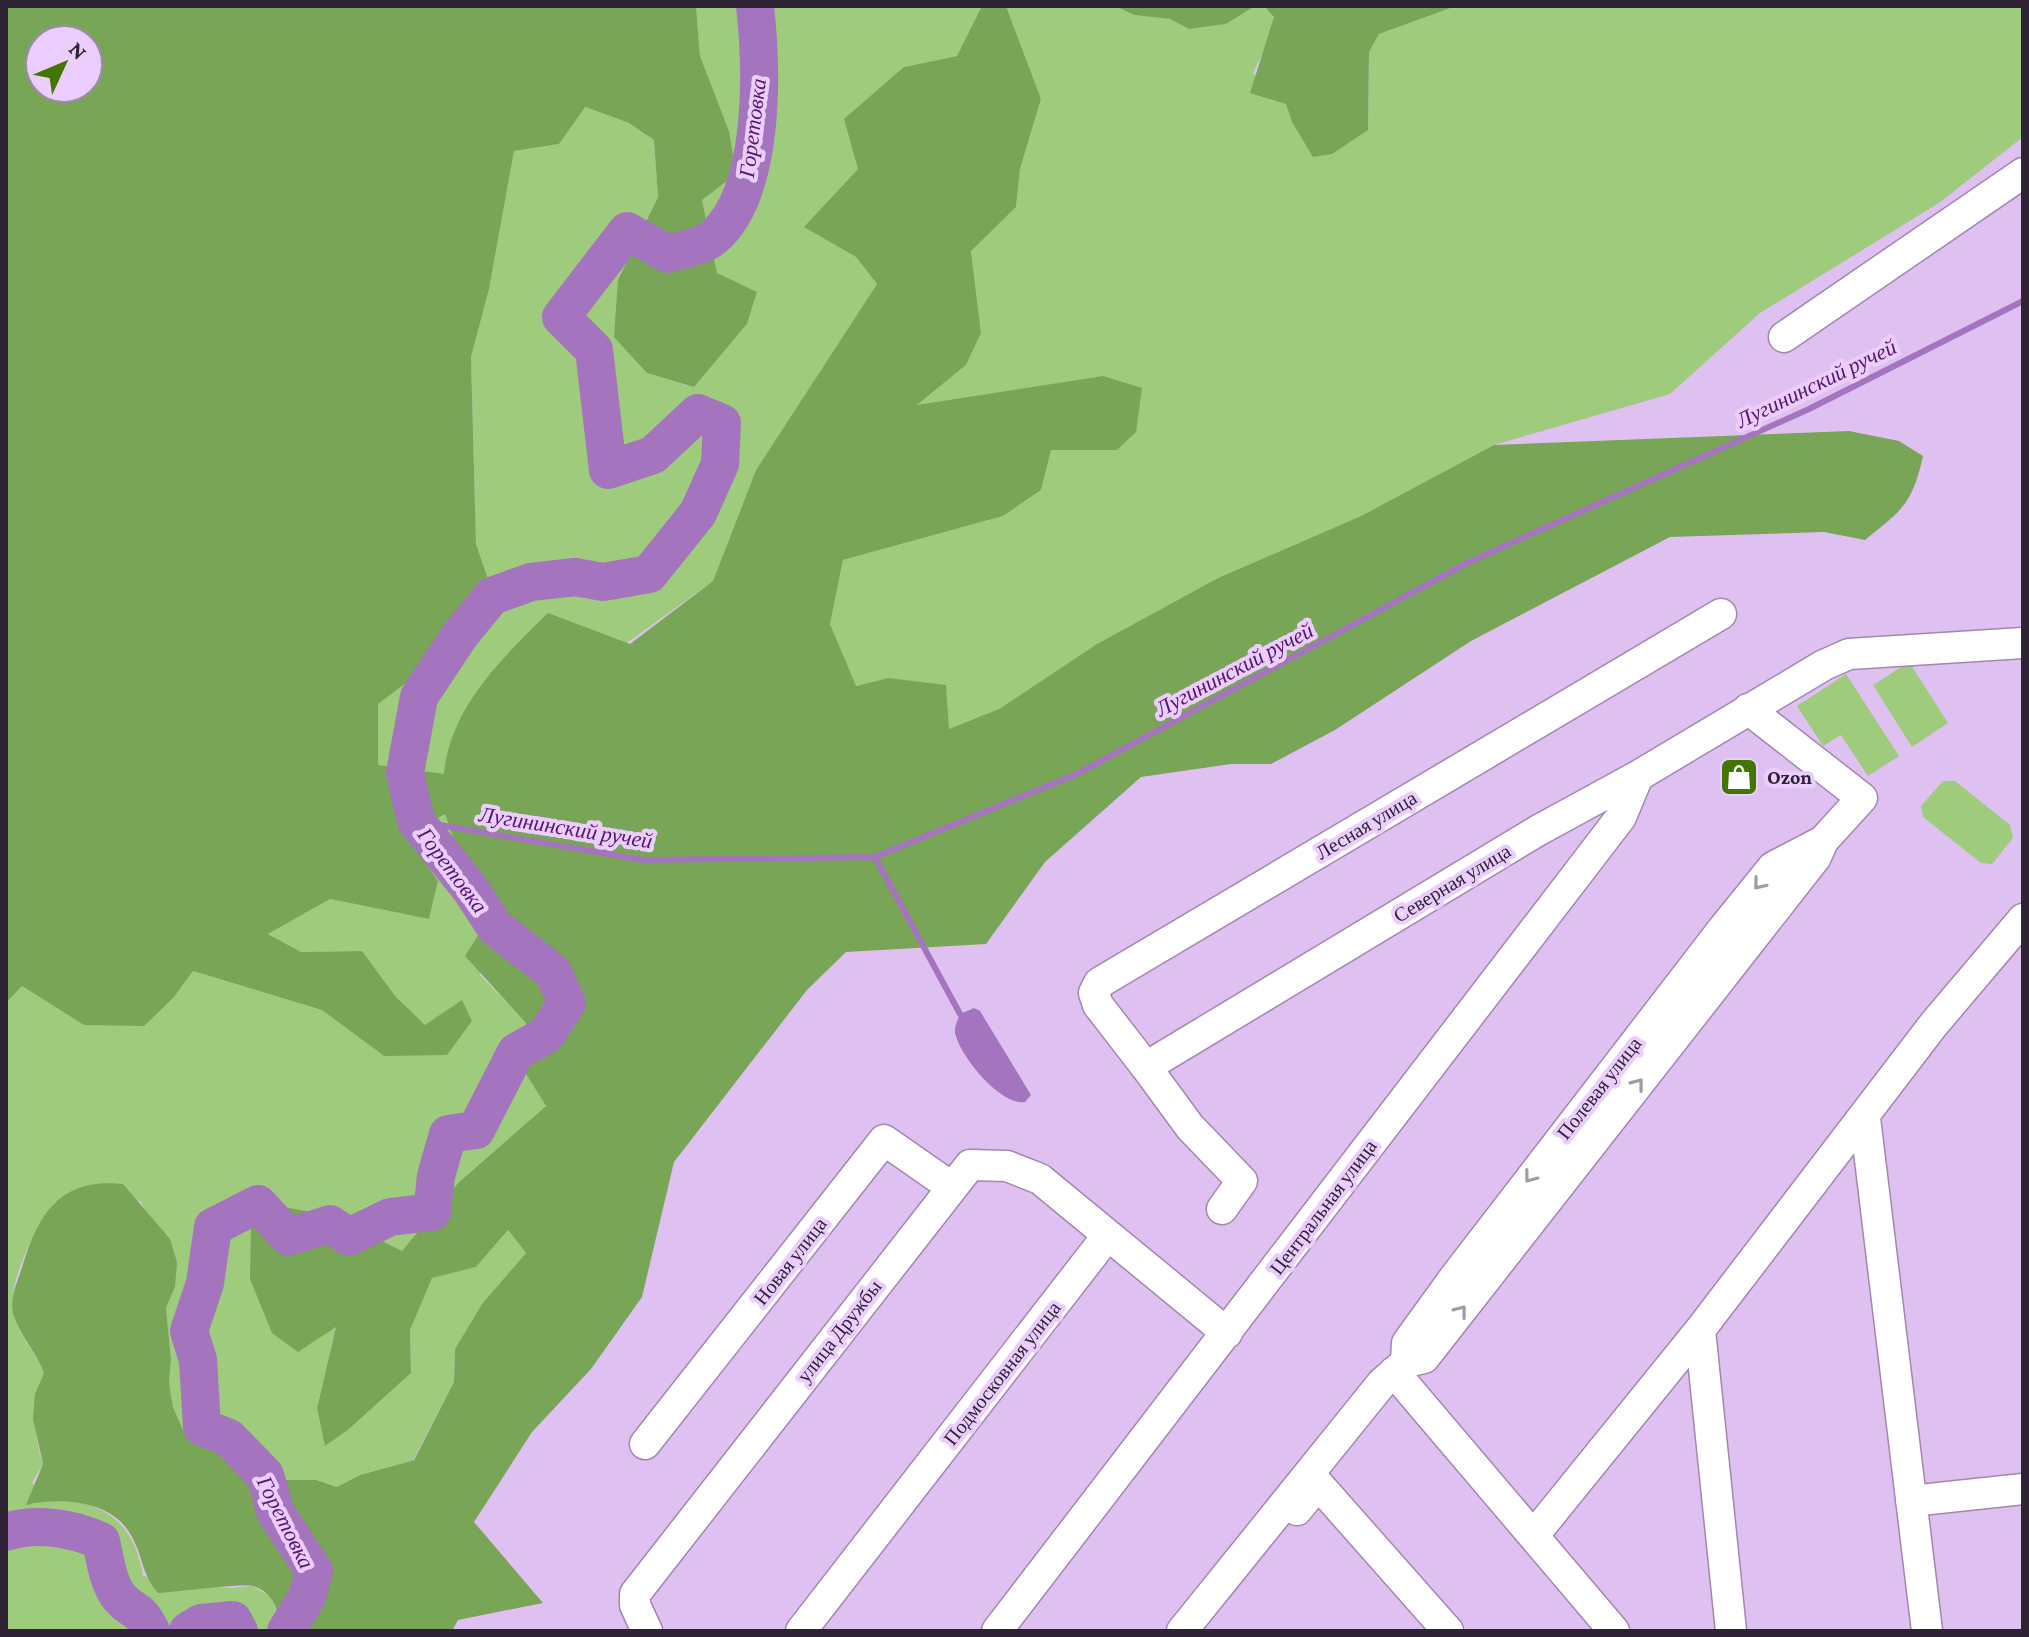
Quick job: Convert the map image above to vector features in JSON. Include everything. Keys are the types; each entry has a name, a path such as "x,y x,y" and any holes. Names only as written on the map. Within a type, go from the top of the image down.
{"street":[{"path":"1784,337 2023,173"},
{"name":"Лесная улица","path":"1146,1067 1098,1005 1094,993 1099,983 1721,614"},
{"name":"Северная улица","path":"1146,1067 1539,830 1849,654 2023,643"},
{"name":"Полевая улица","path":"1182,1631 1400,1367 1407,1343 1602,1106 1773,867 1823,841 1862,798 1748,709"},
{"name":"Центральная улица","path":"997,1631 1621,817 1638,776"},
{"path":"1534,1535 1700,1330 1934,1024 2023,919"},
{"path":"1146,1067 1190,1127 1242,1181 1222,1209"},
{"path":"1865,1118 1927,1631"},
{"name":"Новая улица","path":"645,1444 884,1140 950,1186"},
{"name":"улица Дружбы","path":"647,1631 635,1605 635,1594 950,1186 970,1165 1007,1166 1040,1179 1108,1235"},
{"path":"1108,1235 1227,1333"},
{"name":"Подмосковная улица","path":"801,1631 1108,1235"},
{"path":"1700,1330 1731,1631"},
{"path":"1400,1367 1614,1631"},
{"path":"1202,1631 1318,1484 1448,1631"},
{"path":"1911,1501 2023,1489"}],"green space":[{"path":"6,6 696,6 700,56 729,131 736,174 702,200 717,273 757,292 747,324 694,387 647,373 614,337 618,280 658,197 654,140 629,123 585,107 559,144 514,151 489,289 471,357 476,544 489,582 418,674 378,704 378,765 444,774 448,750 467,706 496,666 548,613 630,644 713,581 756,470 877,284 856,257 804,227 858,169 844,119 904,67 957,56 982,6 1006,6 1041,99 1020,169 1016,207 971,251 981,333 966,365 917,405 1103,376 1142,388 1136,432 1117,450 1051,450 1041,490 1003,516 843,560 830,624 856,686 888,678 946,685 949,729 999,709 1097,644 1218,578 1361,516 1494,445 1849,431 1899,441 1923,456 1914,486 1904,505 1865,540 1824,532 1670,537 1471,641 1335,730 1271,764 1231,764 1141,777 1045,862 986,944 846,952 807,990 674,1162 642,1297 591,1369 532,1432 474,1522 543,1603 458,1620 452,1631 279,1631 279,1617 271,1598 253,1586 158,1593 148,1579 132,1537 112,1515 85,1504 69,1502 26,1505 43,1464 33,1419 35,1394 44,1373 19,1329 12,1307 15,1288 37,1228 56,1202 84,1187 123,1184 170,1239 177,1262 175,1287 166,1308 171,1359 169,1383 173,1407 184,1432 205,1446 229,1453 270,1480 316,1480 337,1487 360,1475 414,1460 454,1382 455,1349 482,1304 526,1253 508,1230 476,1267 432,1278 410,1330 411,1373 349,1429 325,1446 317,1408 336,1327 298,1352 272,1333 250,1279 251,1227 285,1207 333,1216 402,1251 458,1183 546,1106 526,1074 526,1023 465,956 491,915 456,846 445,814 408,836 438,881 429,919 330,899 268,934 301,952 362,951 396,997 425,1025 462,1000 472,1021 447,1055 384,1056 322,1010 193,971 174,997 144,1026 84,1025 22,986 6,1003"},
{"path":"696,6 982,6 957,56 904,67 858,169 805,227 856,257 877,284 756,470 713,581 444,775 377,765 378,704 418,674 489,582 476,544 471,357 489,289 514,151 559,144 584,107 629,123 654,140 658,197 618,280 647,373 694,387 747,324 757,292 717,274 702,200 729,131 700,56"},
{"path":"1006,6 1115,6 1134,15 1170,19 1189,29 1226,24 1255,6 1264,6 1274,16 1271,36 1253,73 1286,103 1292,122 1368,130 1369,52 1379,34 1456,6 2023,6 2023,137 1939,203 1760,313 1670,394 1494,445 1361,516 1218,578 1097,644 999,709 949,729 888,678 855,686 830,624 843,560 1003,516 1041,490 1051,449 1117,450 1103,376 916,406 966,365 981,333 971,250 1016,207 1020,169 1041,99"},
{"path":"1115,6 1255,6 1226,24 1189,29 1170,19 1134,15"},
{"path":"1264,6 1456,6 1379,34 1369,52 1368,130 1332,154 1313,157 1292,122 1286,104 1250,93 1274,17"},
{"path":"1909,662 1948,723 1912,747 1873,685"},
{"path":"1846,674 1899,756 1868,776 1841,735 1823,746 1797,706"},
{"path":"1943,781 1955,781 2010,825 2013,838 1992,864 1981,863 1923,817 1921,806"},
{"path":"445,814 456,846 491,915 480,975 527,1023 526,1074 546,1106 458,1183 402,1251 333,1216 286,1207 251,1227 336,1326 317,1408 325,1445 349,1429 411,1373 410,1330 432,1277 476,1267 508,1230 526,1253 482,1304 455,1349 454,1382 413,1460 360,1475 337,1487 315,1480 270,1480 229,1453 205,1446 184,1432 173,1407 166,1308 175,1287 170,1239 152,1222 140,1201 55,1202 25,1254 12,1300 19,1328 44,1373 35,1418 43,1464 32,1483 49,1500 85,1504 113,1518 133,1542 143,1576 230,1588 252,1586 272,1597 280,1618 279,1631 6,1631 6,1003 22,986 84,1025 174,997 193,971 322,1010 384,1056 425,1026 396,997 362,951 301,952 268,934 330,899 429,919 438,881 408,836"}],"shaded area":[{"path":"974,1008 980,1011 1031,1095 1025,1102 1015,1101 993,1088 982,1078 958,1043 955,1028 960,1014"}],"waterway":[{"name":"Горетовка","path":"286,1631 307,1597 314,1571 276,1513 265,1475 229,1438 202,1427 198,1360 189,1331 205,1283 213,1227 258,1204 289,1237 330,1224 349,1237 390,1217 432,1212 436,1176 448,1134 476,1130 516,1052 546,1035 567,1003 553,972 495,927 471,890 416,821 405,773 419,697 460,635 492,596 531,582 575,577 603,582 649,574 698,513 720,464 722,423 698,413 653,455 608,470 594,350 561,317 627,231 668,254 710,240 731,216 752,160 757,128 759,62 755,6"},
{"name":"Лугининский ручей","path":"416,821 643,860 875,857 1077,774 1467,563 1809,409 2023,301"},
{"path":"875,857 960,1014"},
{"name":"Горетовка","path":"6,1532 29,1527 54,1528 101,1541 116,1592 143,1617 151,1631"},
{"name":"Горетовка","path":"188,1631 201,1623 233,1620 239,1631"}],"place":[{"name":"Ozon","path":"1739,777"}]}
